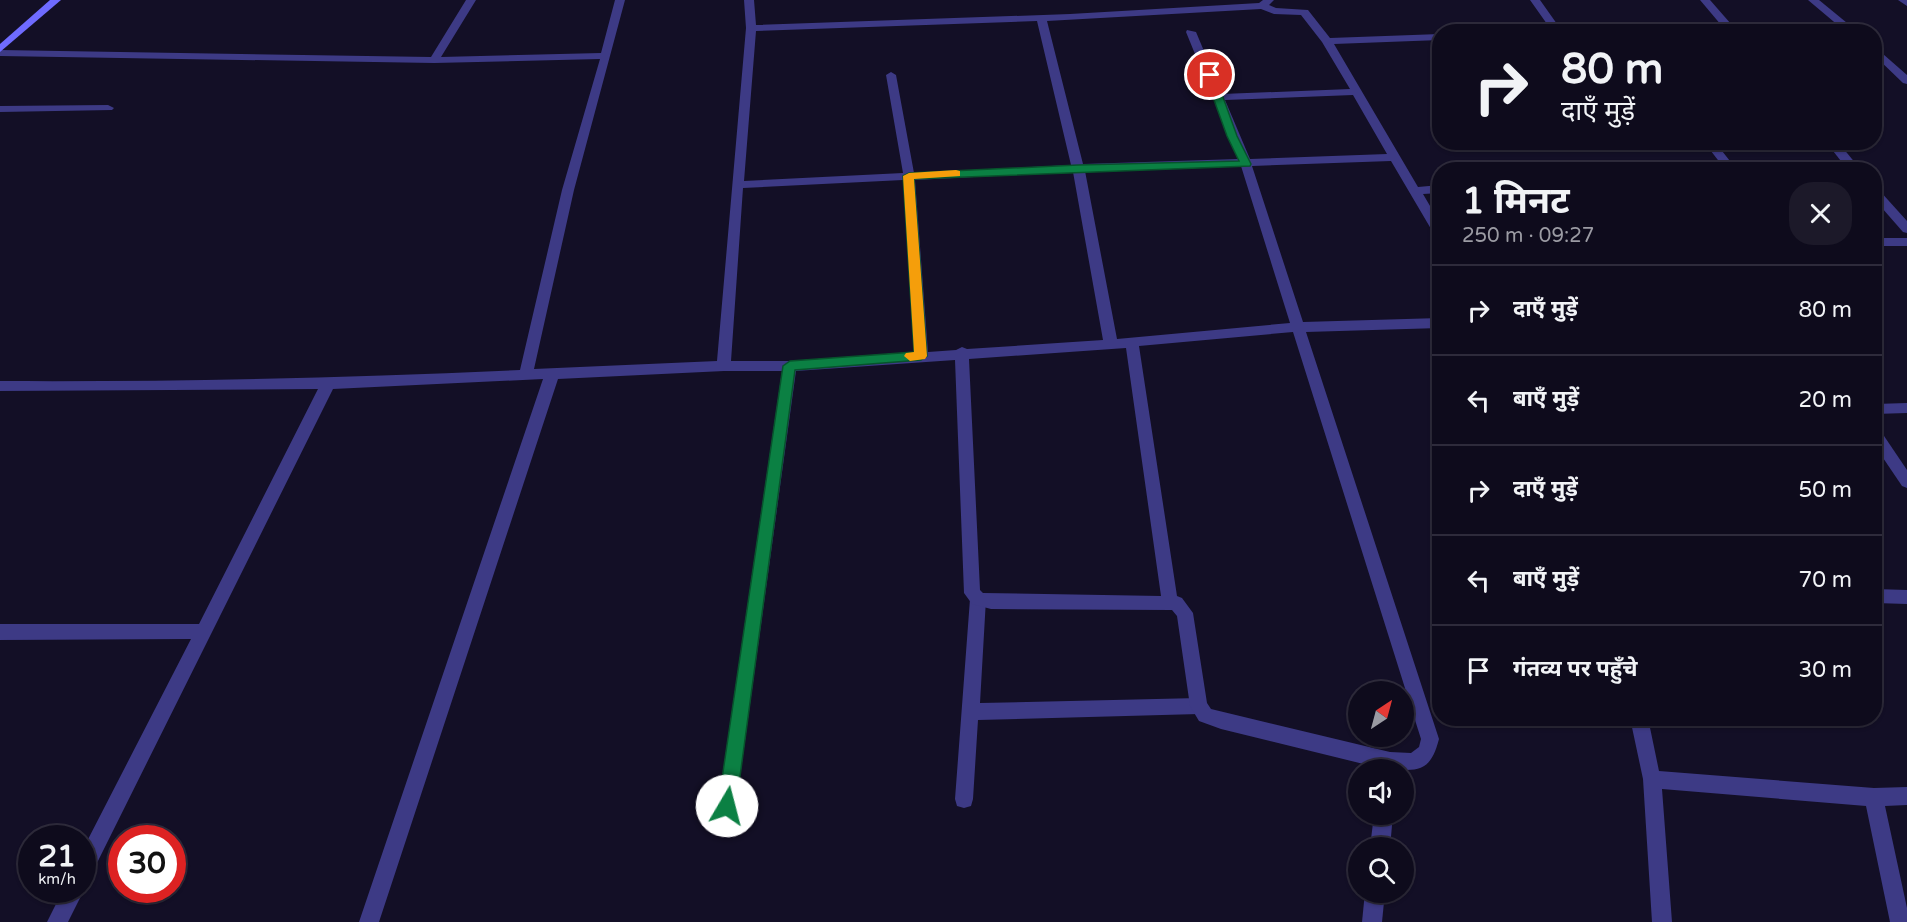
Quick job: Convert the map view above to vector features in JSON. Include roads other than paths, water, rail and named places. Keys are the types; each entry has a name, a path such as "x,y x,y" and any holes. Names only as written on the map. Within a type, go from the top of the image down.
{"street":[{"path":"0,51 56,0"},
{"path":"434,60 471,0"},
{"path":"526,375 568,190 620,0"},
{"path":"724,366 751,28 749,0"},
{"path":"1165,0 1168,12"},
{"path":"1535,0 1552,24"},
{"path":"1705,0 1726,24"},
{"path":"1813,0 1843,24"},
{"path":"1904,0 1907,3"},
{"path":"751,28 1168,12 1265,3 1274,11 1304,12 1327,41 1432,220"},
{"path":"1041,18 1078,168 1111,344"},
{"path":"1191,32 1220,97 1232,136 1246,164 1430,739 1425,756 1414,763"},
{"path":"1327,41 1432,37"},
{"path":"0,51 434,60 606,56"},
{"path":"1882,58 1907,81"},
{"path":"891,75 909,176 921,356"},
{"path":"1220,97 1356,92"},
{"path":"0,109 108,108"},
{"path":"1715,150 1725,162"},
{"path":"1838,150 1848,162"},
{"path":"738,185 1078,168 1246,164 1396,157"},
{"path":"1415,191 1432,190"},
{"path":"1882,201 1907,229"},
{"path":"1882,242 1907,242"},
{"path":"0,386 134,387 328,384 724,366 790,366 962,352 1111,344 1300,327 1432,323"},
{"path":"1132,342 1170,603"},
{"path":"962,352 972,593 978,599 991,602 1170,603 1180,605 1185,613 1199,706 1205,715 1221,722 1366,759"},
{"path":"727,806 790,366"},
{"path":"369,922 552,375"},
{"path":"96,844 328,384"},
{"path":"1882,409 1907,408"},
{"path":"1882,444 1907,482"},
{"path":"1882,596 1907,597"},
{"path":"964,799 978,599"},
{"path":"0,632 204,631"},
{"path":"970,712 1199,706"},
{"path":"1641,726 1652,779 1662,922"},
{"path":"1652,779 1874,797 1907,796"},
{"path":"1874,797 1900,922"},
{"path":"57,922 67,903"},
{"path":"1372,922 1374,903"}]}
